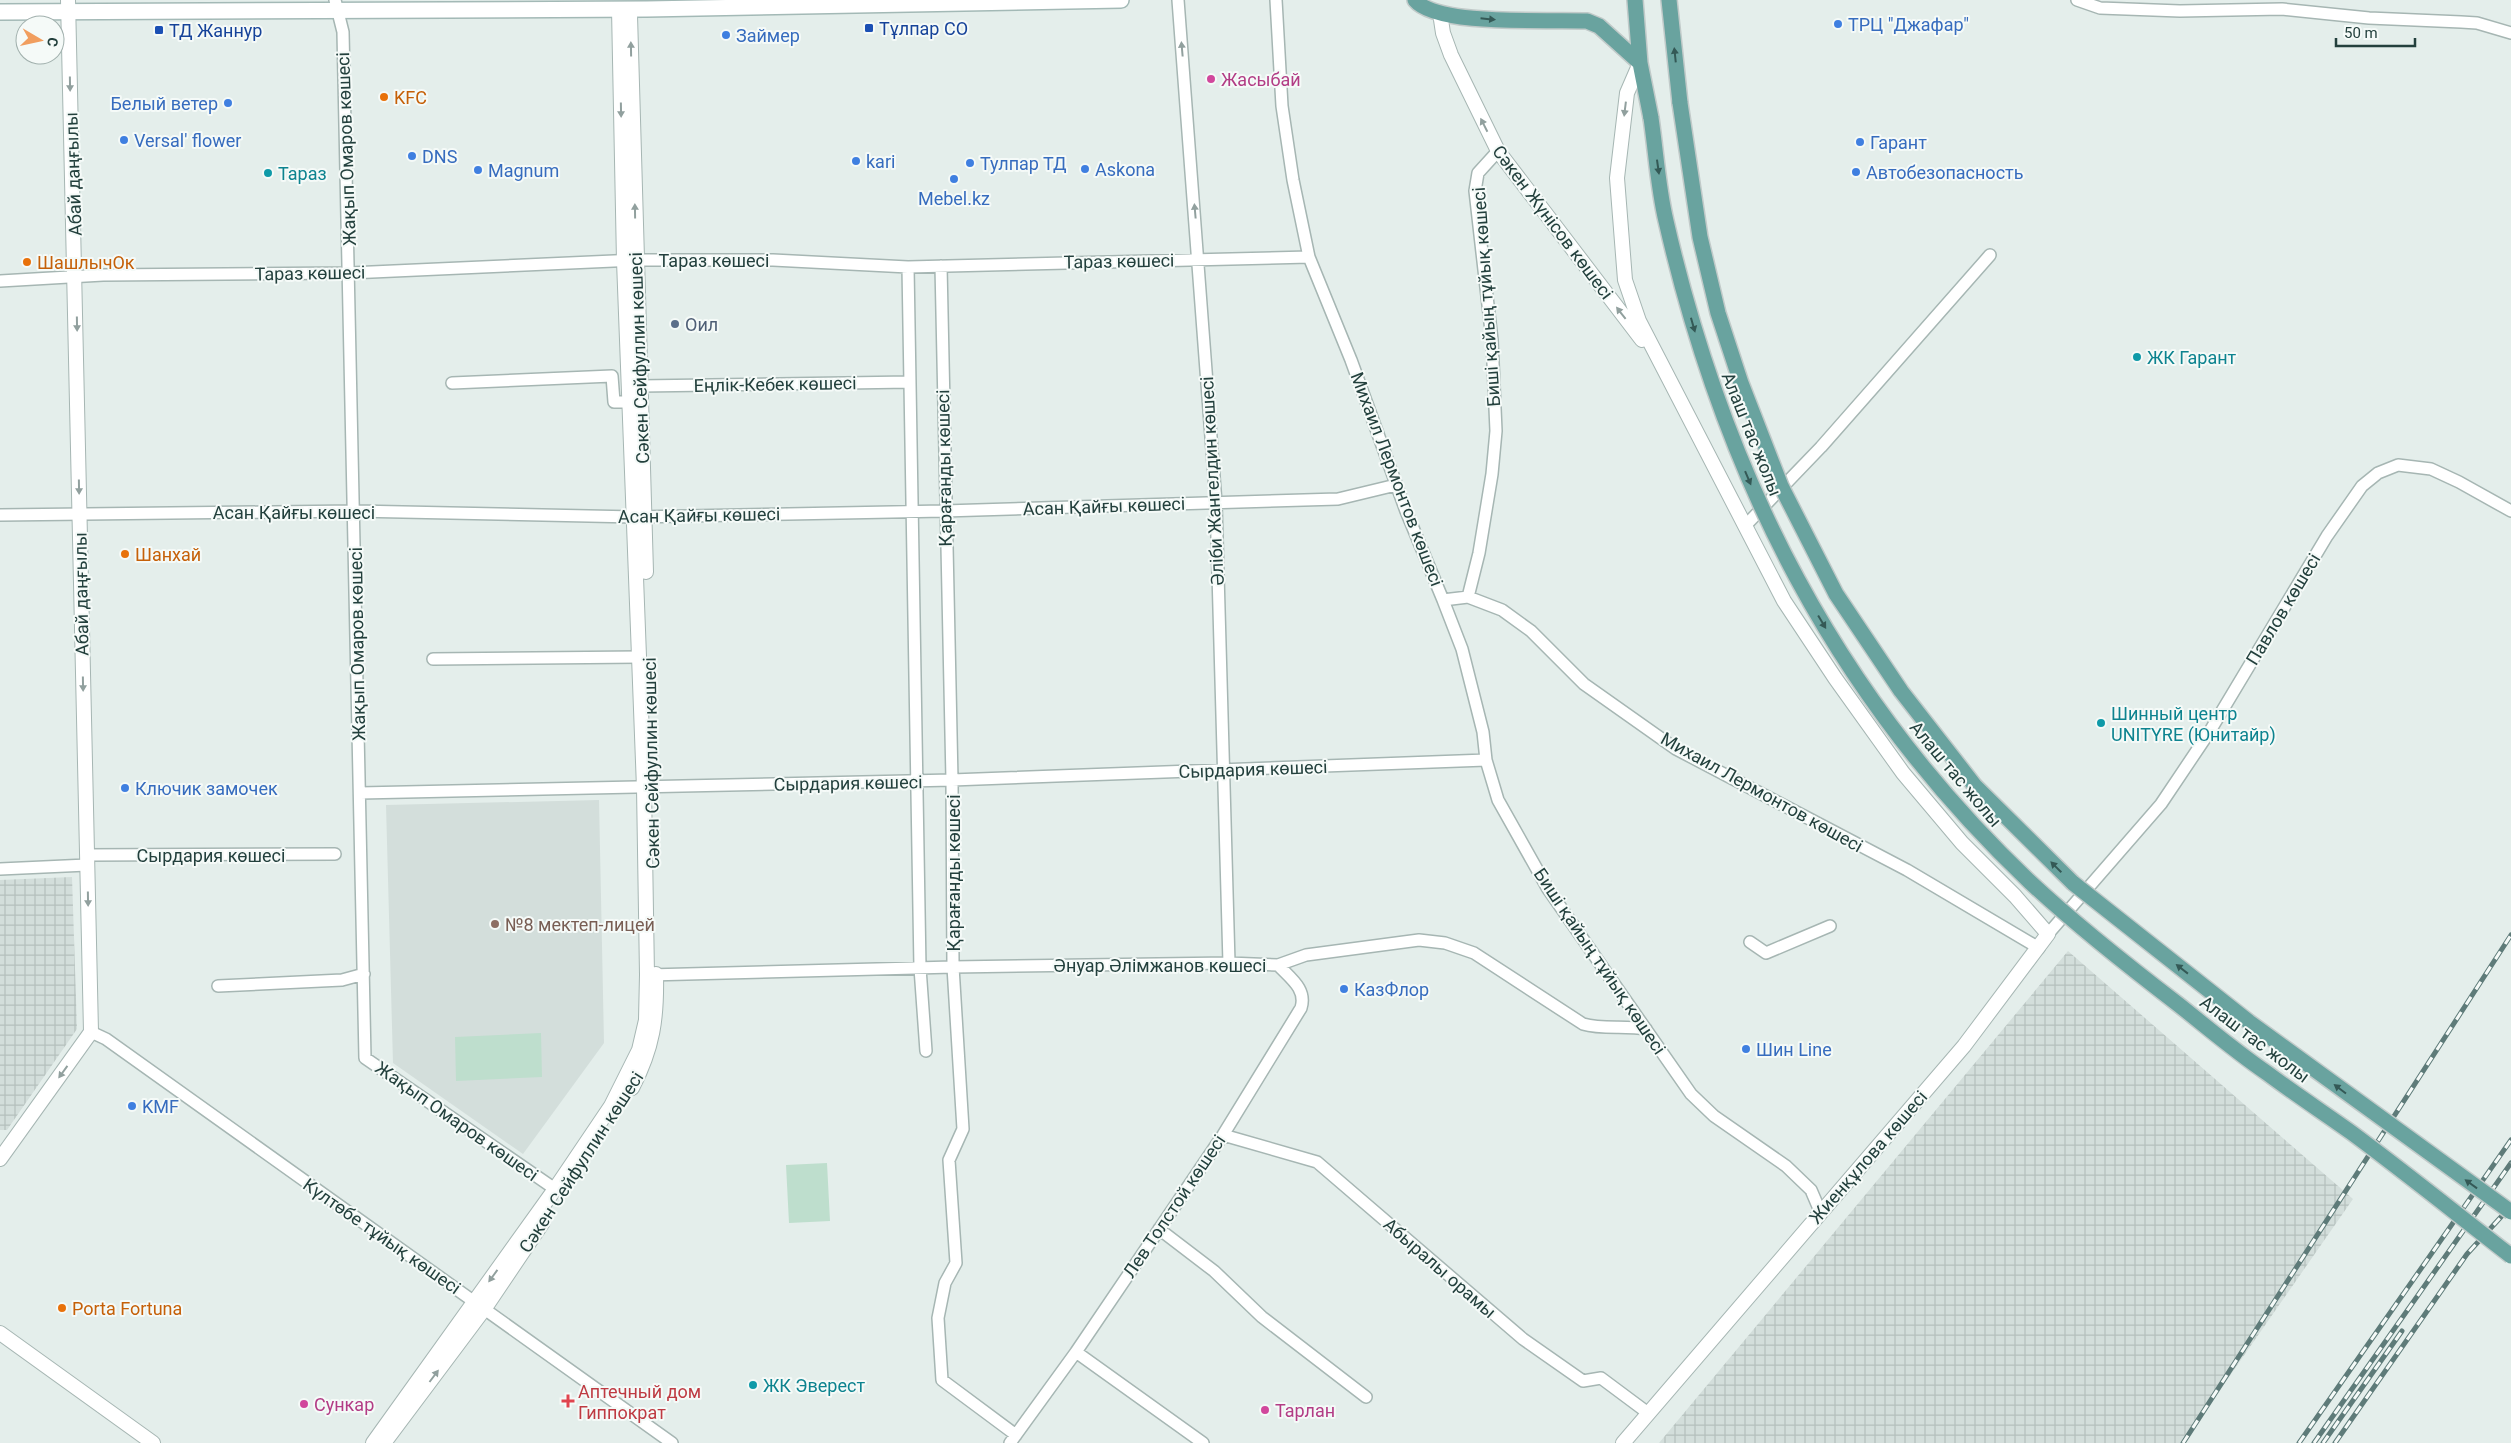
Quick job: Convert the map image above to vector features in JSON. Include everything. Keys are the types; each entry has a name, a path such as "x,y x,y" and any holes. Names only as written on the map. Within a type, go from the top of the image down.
{"main road":[{"path":"0,12 69,6 626,6 1121,0"},
{"path":"1415,0 1420,6 1440,13 1496,20 1586,21 1599,26 1640,63"},
{"name":"Алаш тас жолы","path":"1635,0 1640,63 1651,118 1665,217 1686,300 1713,390 1755,496 1796,578 1849,668 1918,762 1977,828 2030,882 2118,957 2263,1071 2350,1132 2511,1256"},
{"name":"Алаш тас жолы","path":"1669,0 1680,104 1700,237 1718,313 1741,383 1781,486 1836,594 1901,691 1975,786 2073,883 2249,1022 2511,1212"}],"street":[{"name":"Әліби Жангелдин көшесі","path":"1178,0 1216,503 1229,963"},
{"name":"Михаил Лермонтов көшесі","path":"1276,0 1282,106 1293,180 1309,257 1351,360 1396,485 1443,600 1468,597 1502,610 1531,630 1584,684 1676,749 1907,870 2039,948"},
{"path":"2076,0 2100,8 2180,11 2282,9 2369,18 2477,23 2511,33"},
{"name":"Жақып Омаров көшесі","path":"336,5 343,32 344,132 350,273 365,1058 556,1189"},
{"name":"Абай даңғылы","path":"69,6 91,1032"},
{"name":"Сәкен Сейфуллин көшесі","path":"384,1443 631,1090 644,1065 653,1036 656,1008 652,975 640,517 630,402 626,6"},
{"name":"Сәкен Жүнісов көшесі","path":"1440,13 1443,33 1451,55 1498,151 1661,365"},
{"path":"1640,63 1627,94 1617,178 1625,280 1639,320 1784,601 1835,678 1903,773 1962,843 2015,896 2048,934"},
{"name":"Биші қайың тұйық көшесі","path":"1468,597 1479,552 1492,474 1496,431 1492,340 1475,191 1478,173 1498,151"},
{"path":"1745,526 1821,447 1990,255"},
{"name":"Тараз көшесі","path":"0,281 76,276 350,273 630,261 773,260 908,267 1309,257"},
{"name":"Сәкен Сейфуллин көшесі","path":"630,261 640,386 640,657 648,788"},
{"name":"Қарағанды көшесі","path":"941,266 944,511 952,780 953,967 963,1129 949,1160 956,1264 945,1283 938,1318 942,1380 1013,1439"},
{"name":"Қарағанды көшесі","path":"908,267 920,968 926,1051"},
{"path":"452,383 612,376 614,402 630,402"},
{"name":"Еңлік-Кебек көшесі","path":"640,386 910,382"},
{"name":"Павлов көшесі","path":"2107,866 2161,804 2210,731 2327,536 2362,486 2378,473 2398,465 2431,470 2458,482 2511,511"},
{"name":"Асан Қайғы көшесі","path":"0,516 355,512 640,517 944,511 1338,499 1396,485"},
{"name":"Биші қайың тұйық көшесі","path":"1443,600 1462,649 1482,732 1486,760 1498,800 1548,889 1691,1094 1714,1116 1786,1166 1811,1190 1820,1211"},
{"name":"Сәкен Сейфуллин көшесі","path":"433,659 640,657"},
{"name":"Сырдария көшесі","path":"360,793 952,780 1486,760"},
{"name":"Сырдария көшесі","path":"0,869 87,860 335,854"},
{"name":"Жиенқұлова көшесі","path":"1623,1443 1820,1211 1964,1046 2048,934 2107,866"},
{"path":"1750,942 1766,953 1830,926"},
{"name":"Әнуар Әлімжанов көшесі","path":"652,975 953,967 1229,963 1278,965 1306,955 1419,940 1460,946 1491,962 1583,1024 1594,1028 1618,1026 1646,1029"},
{"name":"Лев Толстой көшесі","path":"1013,1439 1076,1352 1223,1135 1301,1008 1304,999 1302,991 1278,965"},
{"path":"218,986 342,980 364,974"},
{"name":"Сәкен Сейфуллин көшесі","path":"373,1443 480,1305 611,1106 629,1075 640,1050 652,975"},
{"path":"0,1159 91,1032"},
{"name":"Күлтөбе тұйық көшесі","path":"91,1032 106,1039 672,1443"},
{"name":"Абыралы орамы","path":"1223,1135 1317,1162 1523,1339 1583,1381 1601,1378 1648,1413"},
{"path":"1159,1229 1214,1271 1262,1317 1366,1397"},
{"path":"0,1334 153,1443"},
{"path":"1076,1352 1203,1443"}],"shaded area":[{"name":"№8 мектеп-лицей","path":"599,800 604,1043 523,1154 393,1063 386,805"},
{"path":"72,877 77,1029 7,1130 0,1130 0,880"},
{"path":"2068,951 2353,1199 2183,1443 1659,1443"}],"green space":[{"path":"541,1033 542,1077 456,1081 455,1037"},
{"path":"827,1163 830,1221 789,1223 786,1165"}],"railway":[{"path":"2183,1443 2511,935"},
{"path":"2299,1443 2511,1140"},
{"path":"2314,1443 2511,1163"},
{"path":"2335,1443 2467,1254 2511,1206"},
{"path":"2323,1443 2402,1331"}],"place":[{"name":"ТРЦ \"Джафар\"","path":"1838,24"},
{"name":"Тұлпар СО","path":"869,28"},
{"name":"ТД Жаннур","path":"159,30"},
{"name":"Займер","path":"726,35"},
{"name":"Жасыбай","path":"1211,79"},
{"name":"KFC","path":"384,97"},
{"name":"Белый ветер","path":"228,103"},
{"name":"Versal' flower","path":"124,140"},
{"name":"Гарант","path":"1860,142"},
{"name":"DNS","path":"412,156"},
{"name":"kari","path":"856,161"},
{"name":"Тулпар ТД","path":"970,163"},
{"name":"Askona","path":"1085,169"},
{"name":"Magnum","path":"478,170"},
{"name":"Автобезопасность","path":"1856,172"},
{"name":"Тараз","path":"268,173"},
{"name":"Mebel.kz","path":"954,179"},
{"name":"ШашлычОк","path":"27,262"},
{"name":"Оил","path":"675,324"},
{"name":"ЖК Гарант","path":"2137,357"},
{"name":"Шанхай","path":"125,554"},
{"name":"Шинный центр UNITYRE (Юнитайр)","path":"2101,723"},
{"name":"Ключик замочек","path":"125,788"},
{"name":"№8 мектеп-лицей","path":"495,924"},
{"name":"КазФлор","path":"1344,989"},
{"name":"Шин Line","path":"1746,1049"},
{"name":"KMF","path":"132,1106"},
{"name":"Porta Fortuna","path":"62,1308"},
{"name":"ЖК Эверест","path":"753,1385"},
{"name":"Аптечный дом Гиппократ","path":"568,1401"},
{"name":"Сункар","path":"304,1404"},
{"name":"Тарлан","path":"1265,1410"}]}
